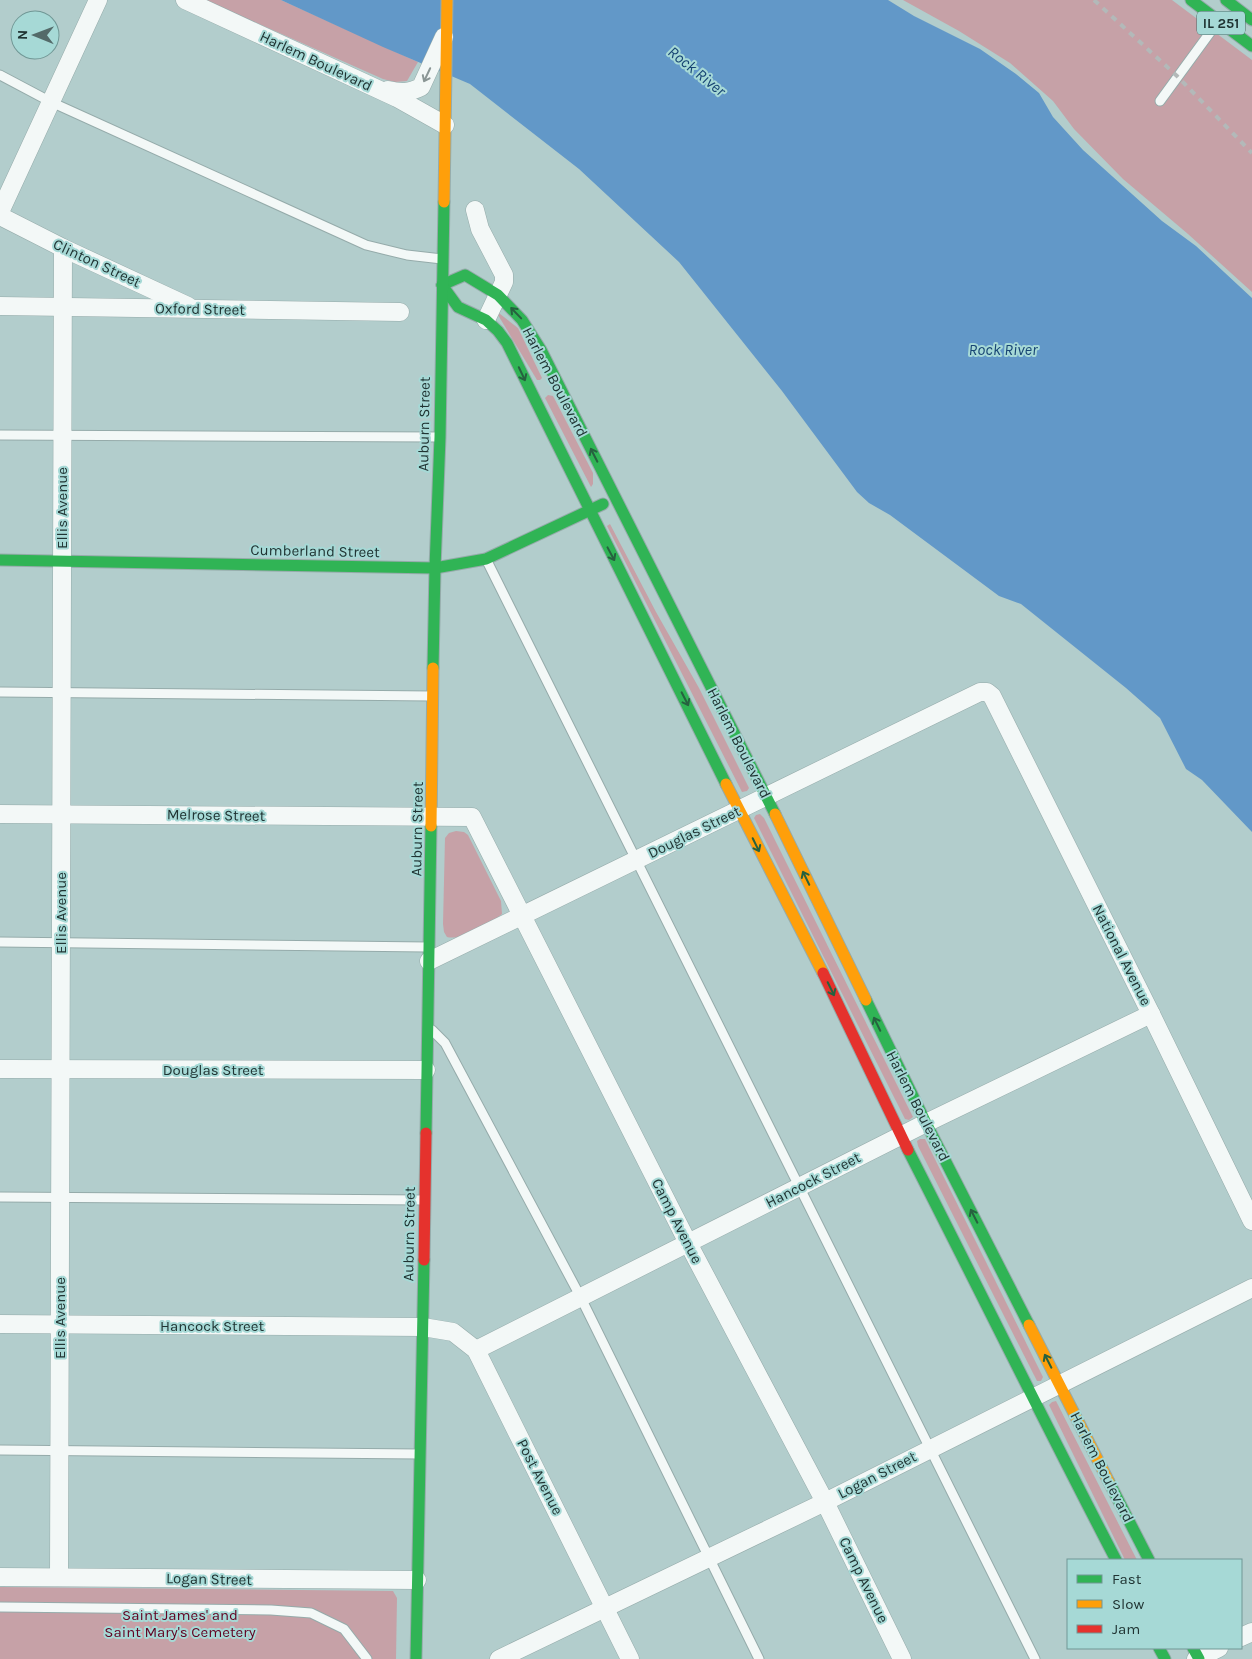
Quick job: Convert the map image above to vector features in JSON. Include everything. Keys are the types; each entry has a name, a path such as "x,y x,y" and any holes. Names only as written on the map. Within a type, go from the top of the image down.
{"street":[{"path":"0,214 98,0"},
{"name":"Harlem Boulevard","path":"185,0 397,98 445,125"},
{"name":"Auburn Street","path":"416,1659 447,0"},
{"name":"IL 251","path":"1191,0 1252,46"},
{"name":"IL 251","path":"1228,1 1252,20"},
{"path":"375,88 402,93 411,92 420,87 446,31"},
{"path":"475,210 480,229 504,275 504,282 486,320"},
{"name":"Clinton Street","path":"0,214 63,248 196,309"},
{"name":"Ellis Avenue","path":"59,1577 63,248"},
{"name":"Harlem Boulevard","path":"1115,1559 1032,1398 989,1308 901,1136 815,957 763,859 589,511 545,389 541,350 522,320 498,295 465,275 442,285 458,307 486,320 498,331 545,389 616,498 766,797 926,1123 1148,1559"},
{"name":"Oxford Street","path":"0,306 400,312"},
{"name":"Cumberland Street","path":"0,560 435,568 486,559 616,498"},
{"name":"Douglas Street","path":"429,954 521,915 980,692 987,692"},
{"name":"National Avenue","path":"987,692 992,696 1252,1221"},
{"name":"Melrose Street","path":"0,814 432,817"},
{"name":"Camp Avenue","path":"432,817 472,817 688,1243 825,1502 902,1659"},
{"name":"Hancock Street","path":"476,1350 926,1123 1151,1014"},
{"name":"Douglas Street","path":"0,1069 426,1070"},
{"name":"Logan Street","path":"499,1659 825,1502 1252,1288"},
{"name":"Hancock Street","path":"0,1324 423,1327"},
{"name":"Post Avenue","path":"423,1327 453,1332 476,1350 630,1659"},
{"name":"Logan Street","path":"0,1577 417,1580"},
{"path":"1196,1656 1216,1649"}],"lane":[{"path":"1160,101 1218,21"},
{"path":"0,75 51,102 366,244 407,256 442,259"},
{"path":"0,435 440,437"},
{"path":"486,559 1035,1659"},
{"path":"0,692 434,696"},
{"path":"0,942 61,942 429,954"},
{"path":"427,1025 445,1044 580,1296 759,1659"},
{"path":"0,1197 425,1200"},
{"path":"0,1450 420,1454"},
{"path":"0,1607 271,1610 311,1613 344,1629 367,1659"}],"green space":[{"path":"205,0 281,0 418,62 407,81 395,82 383,79"},
{"path":"903,0 1172,0 1252,60 1252,292 1123,179 1074,129 1053,101 1010,63 959,31"},
{"path":"495,310 518,328 542,378 540,380 537,380"},
{"path":"548,395 553,396 593,473 593,484 591,487 545,398"},
{"path":"610,524 656,612 699,688 749,788 747,791 742,792 607,526"},
{"path":"760,814 764,818 913,1117 909,1120 905,1119 754,818"},
{"path":"456,831 464,832 468,835 501,901 502,914 476,930 453,938 447,937 443,924 445,838 449,833"},
{"path":"925,1139 1043,1377 1041,1381 1037,1381 918,1146 917,1141"},
{"path":"1056,1401 1136,1559 1125,1559 1049,1405"},
{"name":"Saint James' and Saint Mary's Cemetery","path":"0,1587 393,1591 397,1598 396,1659 0,1659"}],"water":[{"name":"Rock River","path":"281,0 888,0 914,16 980,49 1039,93 1053,117 1083,150 1162,221 1196,246 1252,298 1252,832 1202,780 1186,769 1160,718 1126,688 1021,604 999,596 890,515 869,503 857,492 782,391 679,262 579,169 470,84 383,47"}],"railway":[{"path":"1094,0 1177,76 1252,153"}],"traffic: fast":[{"path":"1191,0 1252,46"},
{"path":"1226,0 1252,20"},
{"path":"433,668 440,437 444,202"},
{"path":"442,285 465,275 498,295 522,320 541,350 775,814"},
{"path":"442,285 458,307 486,320 507,343 726,784"},
{"path":"0,560 435,568 486,559 603,504"},
{"path":"426,1133 431,826"},
{"path":"866,1000 926,1123 1029,1325"},
{"path":"908,1150 1115,1559"},
{"path":"416,1659 424,1260"},
{"path":"1109,1482 1148,1559"},
{"path":"1160,1649 1165,1659"},
{"path":"1194,1649 1199,1659"}],"traffic: slow":[{"path":"444,202 447,0"},
{"path":"431,826 433,668"},
{"path":"726,784 823,973"},
{"path":"775,814 866,1000"},
{"path":"1029,1325 1109,1482"}],"traffic: jam":[{"path":"823,973 908,1150"},
{"path":"424,1260 426,1133"}]}
